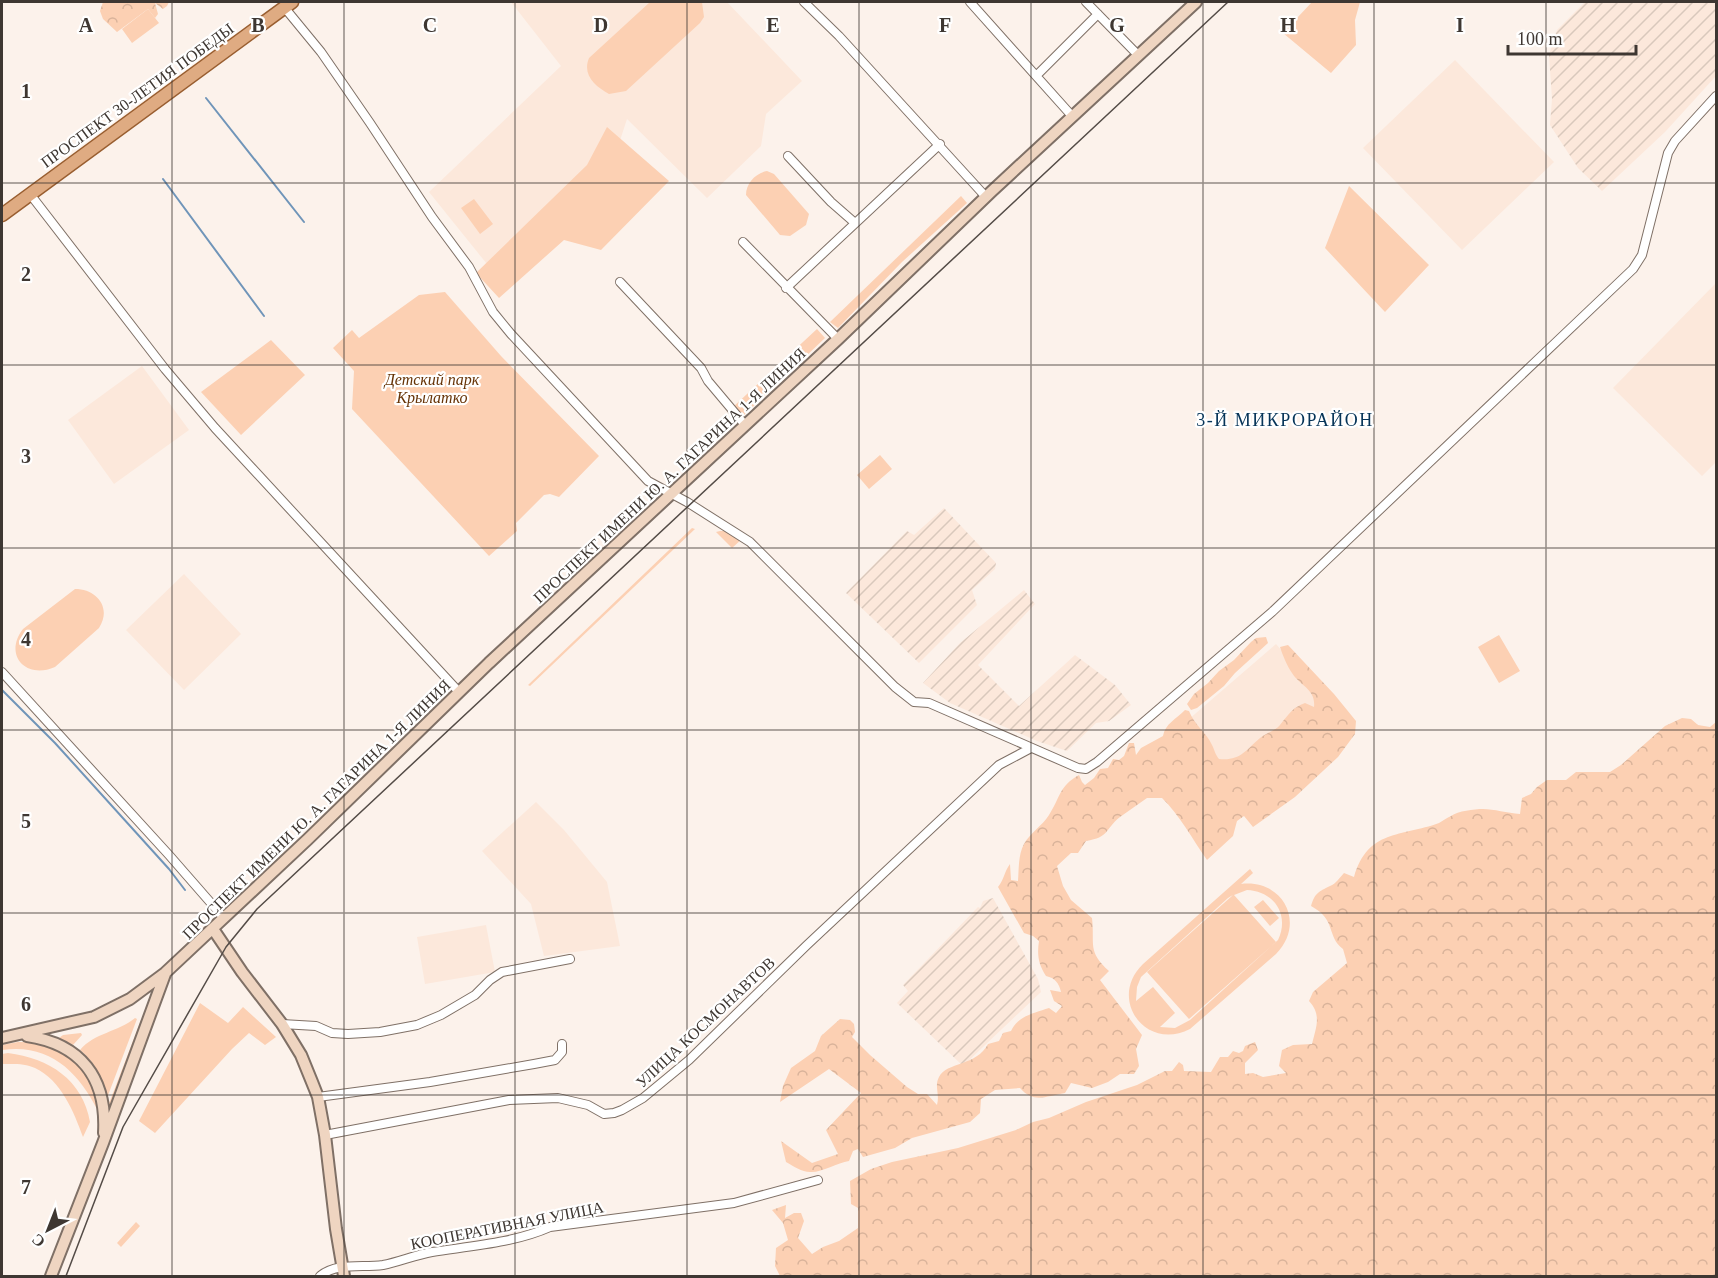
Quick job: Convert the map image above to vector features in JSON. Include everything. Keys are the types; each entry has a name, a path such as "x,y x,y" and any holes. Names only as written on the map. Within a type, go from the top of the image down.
{"main road":[{"name":"ПРОСПЕКТ ИМЕНИ Ю. А. ГАГАРИНА 1-Я ЛИНИЯ","path":"2,1038 94,1017 130,999 165,973 459,692 1196,2"},
{"name":"ПРОСПЕКТ 30-ЛЕТИЯ ПОБЕДЫ","path":"2,214 288,4"},
{"path":"213,929 255,990 282,1024 301,1055 318,1098 343,1272"},
{"path":"51,1276 103,1143 165,973"},
{"path":"19,1034 55,1042 85,1062 100,1091 104,1124 103,1143"}],"street":[{"path":"804,2 940,144 986,197"},
{"path":"970,2 1072,116"},
{"path":"1086,2 1138,55"},
{"path":"288,4 432,217 469,267 493,312 648,482 736,531 750,542 905,696 914,702 929,704 1078,768 1086,768 1097,762 1272,612 1634,269 1642,255 1668,153 1675,141 1716,96"},
{"path":"1036,75 1098,14"},
{"path":"786,288 940,144"},
{"path":"788,156 831,202 855,223"},
{"path":"30,194 165,369 216,428 459,692"},
{"path":"743,242 838,339"},
{"path":"620,282 701,368 708,381 745,425"},
{"path":"2,672 224,918"},
{"name":"УЛИЦА КОСМОНАВТОВ","path":"325,1135 509,1100 558,1098 588,1105 604,1114 614,1113 643,1098 689,1060 999,765 1030,748"},
{"path":"282,1024 316,1026 332,1033 348,1034 380,1032 417,1025 441,1015 475,995 502,972 570,959"},
{"path":"318,1098 430,1082 555,1060 562,1052 562,1044"},
{"name":"КООПЕРАТИВНАЯ УЛИЦА","path":"320,1276 327,1270 343,1272 382,1265 430,1252 458,1249 537,1233 550,1227 734,1203 818,1180"}],"shaded area":[{"path":"511,2 727,2 802,81 766,114 761,146 707,198 627,119 610,171 495,274 429,192 561,66"},
{"path":"1585,2 1716,2 1716,76 1665,132 1602,191 1578,168 1550,125 1552,99 1549,55 1557,30"},
{"path":"1455,60 1554,162 1462,250 1363,148"},
{"path":"1715,284 1716,462 1702,476 1613,388"},
{"path":"142,366 189,430 114,484 68,420"},
{"path":"944,508 996,563 995,569 972,590 977,605 919,663 846,593 907,531 914,535"},
{"path":"184,574 241,634 184,690 126,630"},
{"path":"1024,590 1035,604 978,665 1019,706 1075,655 1115,685 1131,705 1109,721 1096,723 1067,751 1037,741 950,703 923,683 960,643"},
{"path":"1276,644 1355,733 1255,820 1181,726"},
{"path":"536,802 564,830 607,882 620,946 544,956 531,904 482,851"},
{"path":"993,898 1038,979 1041,992 963,1066 897,1003 908,991 903,985 978,907 980,908 983,901"},
{"path":"486,925 495,972 425,984 417,937"}],"green space":[{"path":"103,2 169,2 163,9 155,3 158,14 155,18 148,9 117,32 103,19 100,11"},
{"path":"650,2 702,2 704,17 626,91 609,94 591,79 587,70 589,58"},
{"path":"1312,2 1360,2 1355,20 1356,45 1331,73 1283,33"},
{"path":"148,9 159,23 132,43 122,29"},
{"path":"607,127 669,181 601,250 564,240 499,298 476,273 587,165"},
{"path":"767,171 774,174 809,214 806,225 790,236 780,235 746,195 752,179"},
{"path":"1349,186 1429,265 1385,312 1325,248"},
{"path":"961,196 967,203 902,262 838,328 830,322"},
{"path":"474,199 493,224 480,234 461,208"},
{"name":"Детский парк Крылатко","path":"445,292 501,356 599,456 559,497 544,495 516,523 517,531 489,556 352,409 354,371 333,348 352,330 359,338 419,295"},
{"path":"817,329 825,338 742,417 733,407"},
{"path":"271,340 305,375 241,435 201,392"},
{"path":"880,455 892,469 869,489 857,475"},
{"path":"692,528 695,529 530,686 528,685"},
{"path":"726,531 742,539 732,548 716,532"},
{"path":"75,589 90,592 100,601 104,613 99,628 55,667 44,670 27,668 21,663 15,648 23,629"},
{"path":"1499,635 1520,671 1499,683 1478,647"},
{"path":"1266,637 1268,643 1224,686 1197,708 1191,710 1187,704 1194,694 1256,638"},
{"path":"1288,645 1356,721 1355,734 1338,757 1295,797 1253,827 1244,816 1237,821 1233,836 1207,860 1168,804 1162,798 1147,798 1120,817 1103,835 1086,841 1078,853 1071,853 1057,866 1063,886 1071,900 1092,918 1093,947 1097,958 1109,971 1100,980 1142,1035 1136,1049 1139,1066 1134,1074 1120,1074 1092,1088 1071,1083 1065,1093 1041,1098 1030,1096 1020,1088 995,1090 981,1099 980,1113 970,1122 912,1138 895,1148 863,1157 858,1149 853,1151 849,1161 814,1172 798,1169 786,1162 781,1141 812,1163 838,1154 826,1130 861,1093 829,1069 780,1102 783,1086 791,1068 815,1051 821,1036 840,1019 850,1020 854,1024 855,1032 852,1037 870,1055 907,1087 918,1094 927,1094 937,1105 937,1084 943,1072 977,1056 988,1044 999,1041 1003,1033 1011,1031 1027,1016 1049,1008 1056,1013 1062,1006 1054,1001 1050,990 1061,992 1056,981 1046,976 1041,967 1038,955 1039,941 1024,933 998,887 1008,867 1010,864 1011,880 1018,881 1020,857 1024,844 1049,815 1067,783 1079,775 1085,785 1100,769 1108,768 1113,759 1119,760 1124,756 1129,743 1134,743 1136,755 1141,748 1163,736 1168,725 1185,710 1189,711 1210,741 1219,759 1226,759 1242,754 1260,738 1278,727 1297,707 1305,703 1314,707 1313,696 1288,667 1280,647"},
{"path":"1682,718 1691,719 1698,725 1710,727 1716,722 1716,1276 780,1276 775,1266 776,1248 788,1240 783,1223 772,1210 786,1205 785,1218 794,1213 801,1213 804,1221 798,1238 812,1254 839,1241 858,1228 858,1208 851,1204 850,1181 871,1169 892,1162 958,1148 1016,1130 1086,1102 1137,1085 1165,1071 1172,1071 1179,1062 1183,1065 1184,1071 1211,1072 1220,1057 1228,1057 1233,1051 1239,1053 1245,1046 1255,1042 1258,1050 1245,1063 1245,1074 1253,1073 1263,1077 1286,1073 1279,1066 1282,1050 1293,1045 1312,1044 1317,1021 1316,1011 1309,1001 1313,992 1347,963 1343,949 1334,939 1325,917 1311,906 1318,893 1334,884 1344,873 1354,877 1360,861 1368,850 1387,837 1439,823 1454,814 1466,811 1487,809 1520,814 1522,798 1531,794 1547,780 1566,780 1576,772 1610,772 1665,726"},
{"path":"1250,869 1253,873 1241,884 1256,884 1269,889 1279,896 1286,906 1289,930 1285,942 1276,954 1190,1029 1174,1034 1159,1033 1146,1028 1136,1018 1130,1006 1129,992 1133,978 1143,964","holes":["1247,890 1265,895 1272,900 1281,913 1281,931 1276,942 1234,895","1233,895 1147,972 1189,1019 1268,949 1190,1020 1175,1028 1160,1027 1175,1013 1153,987 1136,1001 1137,987 1141,977"]},
{"path":"1263,900 1279,918 1270,926 1254,907"},
{"path":"200,1003 228,1023 243,1007 276,1037 265,1045 249,1033 155,1133 139,1121"},
{"path":"137,1019 107,1098 98,1071 80,1050 92,1040"},
{"path":"141,1020 144,1021 114,1100 108,1106"},
{"path":"81,1033 82,1035 73,1045 59,1038 63,1035"},
{"path":"18,1042 49,1046 73,1059 89,1081 98,1111 81,1084 60,1063 34,1051 2,1050 2,1045"},
{"path":"8,1053 37,1060 50,1066 72,1083 86,1107 90,1122 83,1137 71,1107 52,1080 31,1066 2,1064 2,1054"},
{"path":"136,1222 140,1226 121,1247 117,1243"}],"waterway":[{"path":"206,98 304,222"},
{"path":"163,179 264,316"},
{"path":"2,690 55,743 169,869 185,890"}],"tram line":[{"path":"66,1276 123,1127 226,947 257,909 1228,2"}],"district":[{"name":"3-Й МИКРОРАЙОН","path":"1285,420"}]}
